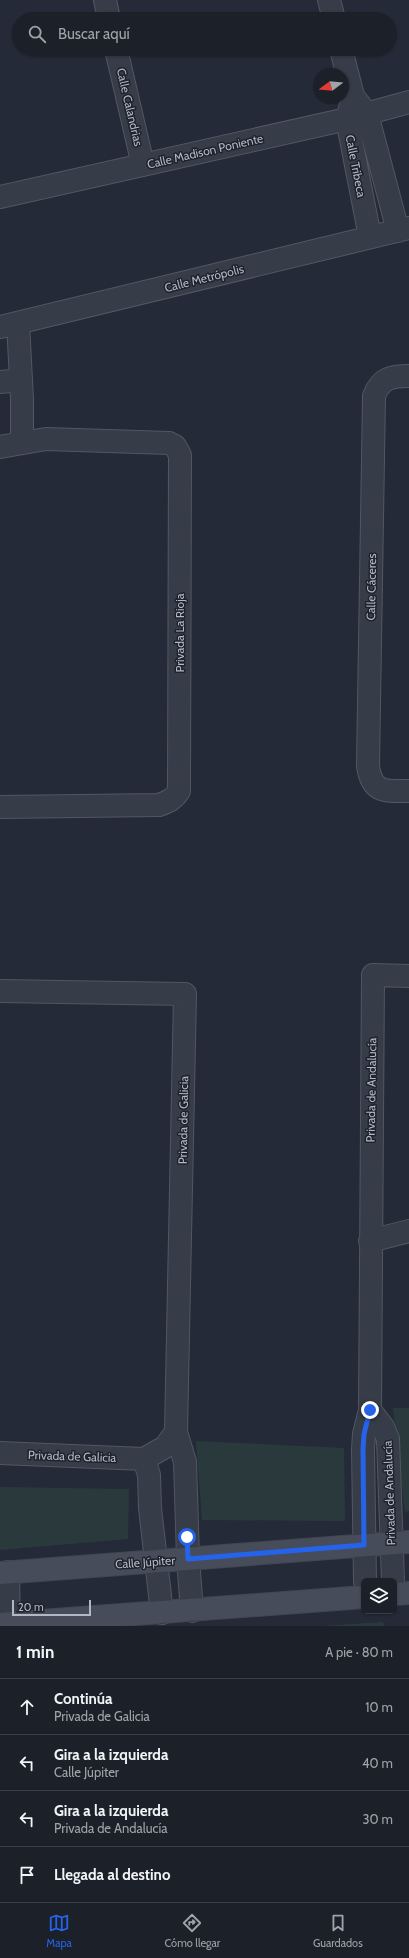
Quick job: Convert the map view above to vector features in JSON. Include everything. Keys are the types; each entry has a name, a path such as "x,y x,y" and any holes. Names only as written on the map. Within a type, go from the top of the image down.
{"main road":[{"name":"Calle Júpiter","path":"4,1572 400,1543"},
{"path":"397,1593 409,1593"},
{"path":"6,1625 361,1597"}],"street":[{"path":"105,0 108,12"},
{"path":"329,0 332,12"},
{"name":"Calle Calandrias","path":"118,56 143,165"},
{"name":"Calle Tribeca","path":"343,56 357,116 370,237"},
{"name":"Calle Madison Poniente","path":"0,197 357,116 409,102"},
{"name":"Calle Tribeca","path":"357,116 404,230"},
{"name":"Calle Metrópolis","path":"9,325 404,230"},
{"path":"9,325 21,380 22,442"},
{"name":"Calle Cáceres","path":"409,376 394,376 384,380 378,387 374,396 368,766 372,782 378,788 385,791 409,791"},
{"path":"0,382 21,380"},
{"name":"Privada La Rioja","path":"0,447 46,439 169,443 178,450 180,455 179,791 176,797 169,802 159,805 0,807"},
{"name":"Privada de Andalucía","path":"365,1578 363,1449 364,1434 370,1410 373,975 409,976"},
{"name":"Privada de Galicia","path":"0,991 185,994 176,1432 185,1462 188,1559 192,1611"},
{"path":"370,1241 409,1231"},
{"name":"Privada de Andalucía","path":"370,1410 383,1428 388,1439 400,1543 394,1578"},
{"path":"162,1613 150,1508 149,1475 144,1459 165,1447 176,1432"},
{"name":"Privada de Galicia","path":"0,1453 144,1459"},
{"path":"4,1572 6,1625"}],"shaded area":[{"path":"393,1408 409,1408 409,1511 405,1512"},
{"path":"196,1441 344,1448 345,1521 202,1520"},
{"path":"0,1487 129,1489 128,1539 0,1550"},
{"path":"383,1622 384,1626 323,1626"}],"route":[{"path":"187,1537 188,1559 364,1545 363,1449 364,1434 370,1410"}]}
